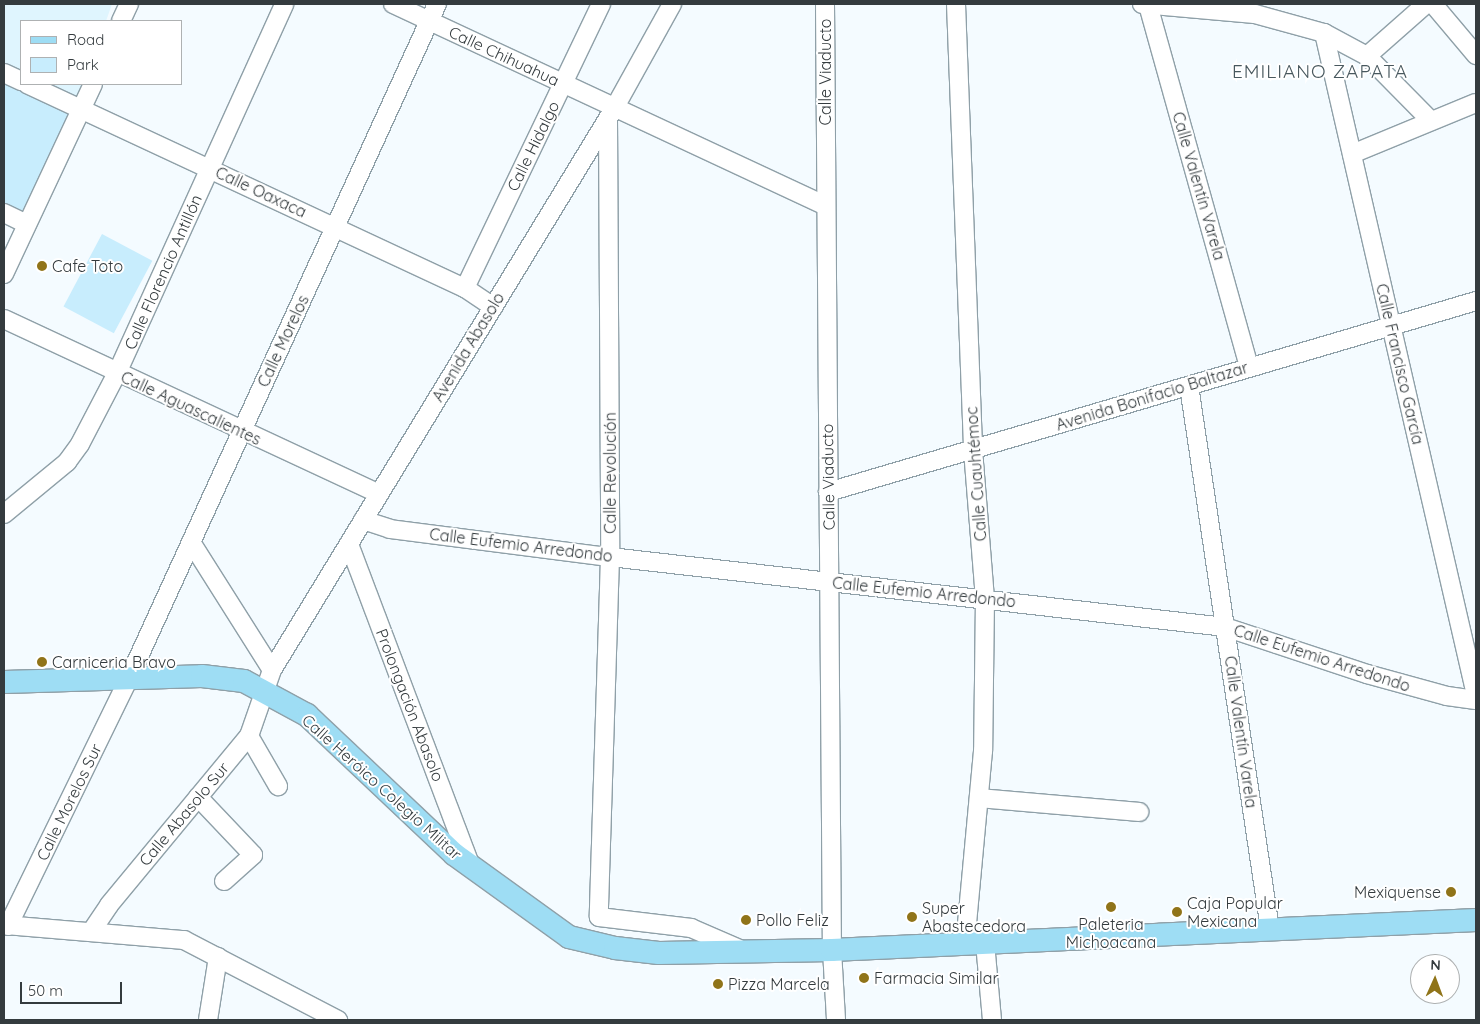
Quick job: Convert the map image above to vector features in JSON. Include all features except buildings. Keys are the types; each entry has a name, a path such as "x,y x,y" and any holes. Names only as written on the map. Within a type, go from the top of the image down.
{"main road":[{"name":"Calle Heróico Colegio Militar","path":"4,682 202,676 244,681 268,680 454,854 569,937 615,948 659,953 832,950 1476,920"}],"street":[{"path":"121,20 129,4"},
{"name":"Calle Florencio Antillón","path":"4,514 67,462 80,444 117,373 284,4"},
{"name":"Calle Chihuahua","path":"393,4 563,84 612,113 825,205"},
{"name":"Calle Morelos","path":"129,678 437,4"},
{"name":"Calle Hidalgo","path":"465,288 601,4"},
{"name":"Avenida Abasolo","path":"268,680 379,494 612,113 672,4"},
{"name":"Calle Viaducto","path":"825,4 828,581 832,950 836,1020"},
{"name":"Calle Cuauhtémoc","path":"956,4 973,450 985,598 983,751 979,798 975,943 992,1020"},
{"path":"1145,4 1255,14 1324,33 1367,56 1431,121"},
{"name":"Calle Valentín Varela","path":"1145,4 1249,367"},
{"path":"1367,56 1426,4"},
{"path":"1433,4 1476,55"},
{"name":"Calle Francisco García","path":"1324,33 1476,695"},
{"path":"4,73 20,81"},
{"name":"Calle Oaxaca","path":"29,85 465,288 493,307"},
{"path":"4,274 94,85"},
{"path":"1352,154 1476,103"},
{"name":"Calle Revolución","path":"599,917 610,557 612,113"},
{"path":"4,214 27,224"},
{"name":"Avenida Bonifacio Baltazar","path":"828,492 1476,301"},
{"name":"Calle Aguascalientes","path":"4,319 241,432 379,494"},
{"name":"Calle Valentín Varela","path":"1189,386 1270,930"},
{"name":"Calle Eufemio Arredondo","path":"364,520 390,528 610,557 985,598 1225,627 1367,674 1447,696 1476,700"},
{"path":"191,542 268,680"},
{"name":"Prolongación Abasolo","path":"349,544 472,866"},
{"name":"Calle Morelos Sur","path":"6,926 129,678"},
{"name":"Calle Abasolo Sur","path":"91,932 109,905 249,736 268,680"},
{"path":"249,736 278,786"},
{"path":"198,797 253,855 224,881"},
{"path":"979,798 1139,812"},
{"name":"Calle Heróico Colegio Militar","path":"599,917 691,928 744,951"},
{"path":"6,926 184,940 338,1020"},
{"path":"208,1020 218,958"}],"shaded area":[{"path":"4,4 112,4 106,20 20,20 20,84 4,77"},
{"path":"22,85 87,85 79,110"}],"green space":[{"path":"4,77 79,110 27,224 4,213"},
{"path":"102,234 152,261 114,333 64,306"}],"place":[{"name":"Cafe Toto","path":"42,266"},
{"name":"Carniceria Bravo","path":"42,662"},
{"name":"Mexiquense","path":"1451,892"},
{"name":"Paleteria Michoacana","path":"1111,907"},
{"name":"Caja Popular Mexicana","path":"1177,912"},
{"name":"Super Abastecedora","path":"912,917"},
{"name":"Pollo Feliz","path":"746,920"},
{"name":"Farmacia Similar","path":"864,978"},
{"name":"Pizza Marcela","path":"718,984"}],"district":[{"name":"EMILIANO ZAPATA","path":"1320,72"}]}
